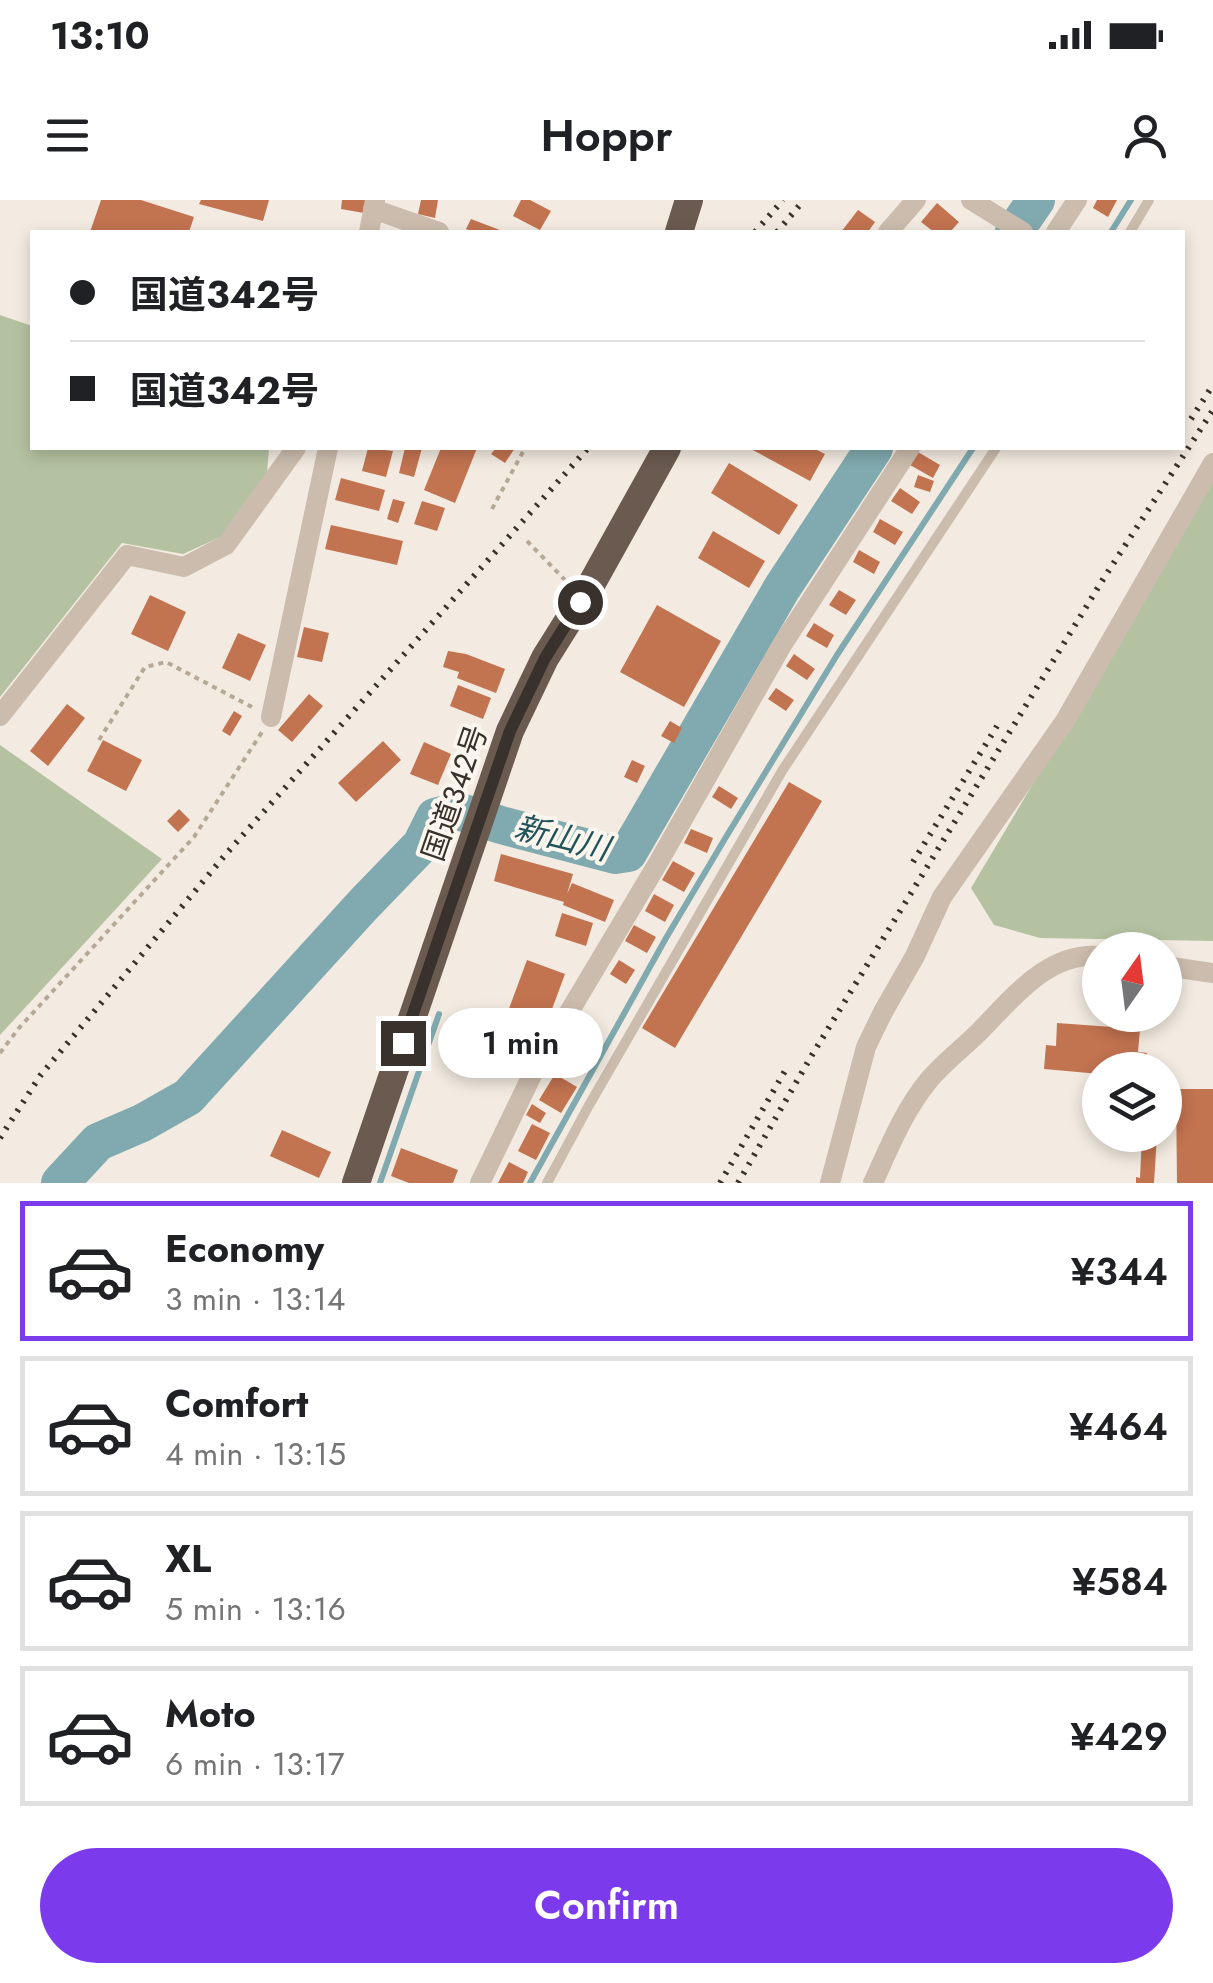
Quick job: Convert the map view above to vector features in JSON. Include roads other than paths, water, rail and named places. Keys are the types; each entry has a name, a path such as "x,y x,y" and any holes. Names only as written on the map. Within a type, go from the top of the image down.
{"highway":[{"path":"680,230 689,200"},
{"name":"国道342号","path":"356,1183 510,731 526,695 666,450"}],"street":[{"path":"890,230 916,200"},
{"path":"971,200 1020,230"},
{"path":"1057,230 1077,200"},
{"path":"369,230 374,204 434,230"},
{"path":"0,716 127,555 184,567 226,545 295,450"},
{"path":"272,717 328,450"},
{"path":"480,1183 534,1071 782,645 909,450"},
{"path":"830,1183 866,1047 942,897 1065,722 1213,463"},
{"path":"873,1183 904,1118 929,1080 1016,992 1072,957 1082,957"},
{"path":"1182,968 1213,972"}],"lane":[{"path":"1131,230 1149,200"},
{"path":"548,1183 782,771 995,450"}],"waterway":[{"name":"新山川","path":"1015,230 1036,200"},
{"path":"1112,230 1131,200"},
{"name":"新山川","path":"60,1183 98,1142 188,1097 421,845 435,817 458,811 615,855 628,853 782,588 873,450"},
{"path":"530,1183 726,837 837,655 972,450"},
{"path":"380,1183 439,1014"}],"railway":[{"path":"757,230 783,200"},
{"path":"779,230 804,200"},
{"path":"1191,419 1213,385"},
{"path":"738,1183 1102,581 1213,410"},
{"path":"0,1138 40,1076 226,854 586,450"},
{"path":"913,862 997,726"},
{"path":"720,1183 785,1071"}]}
